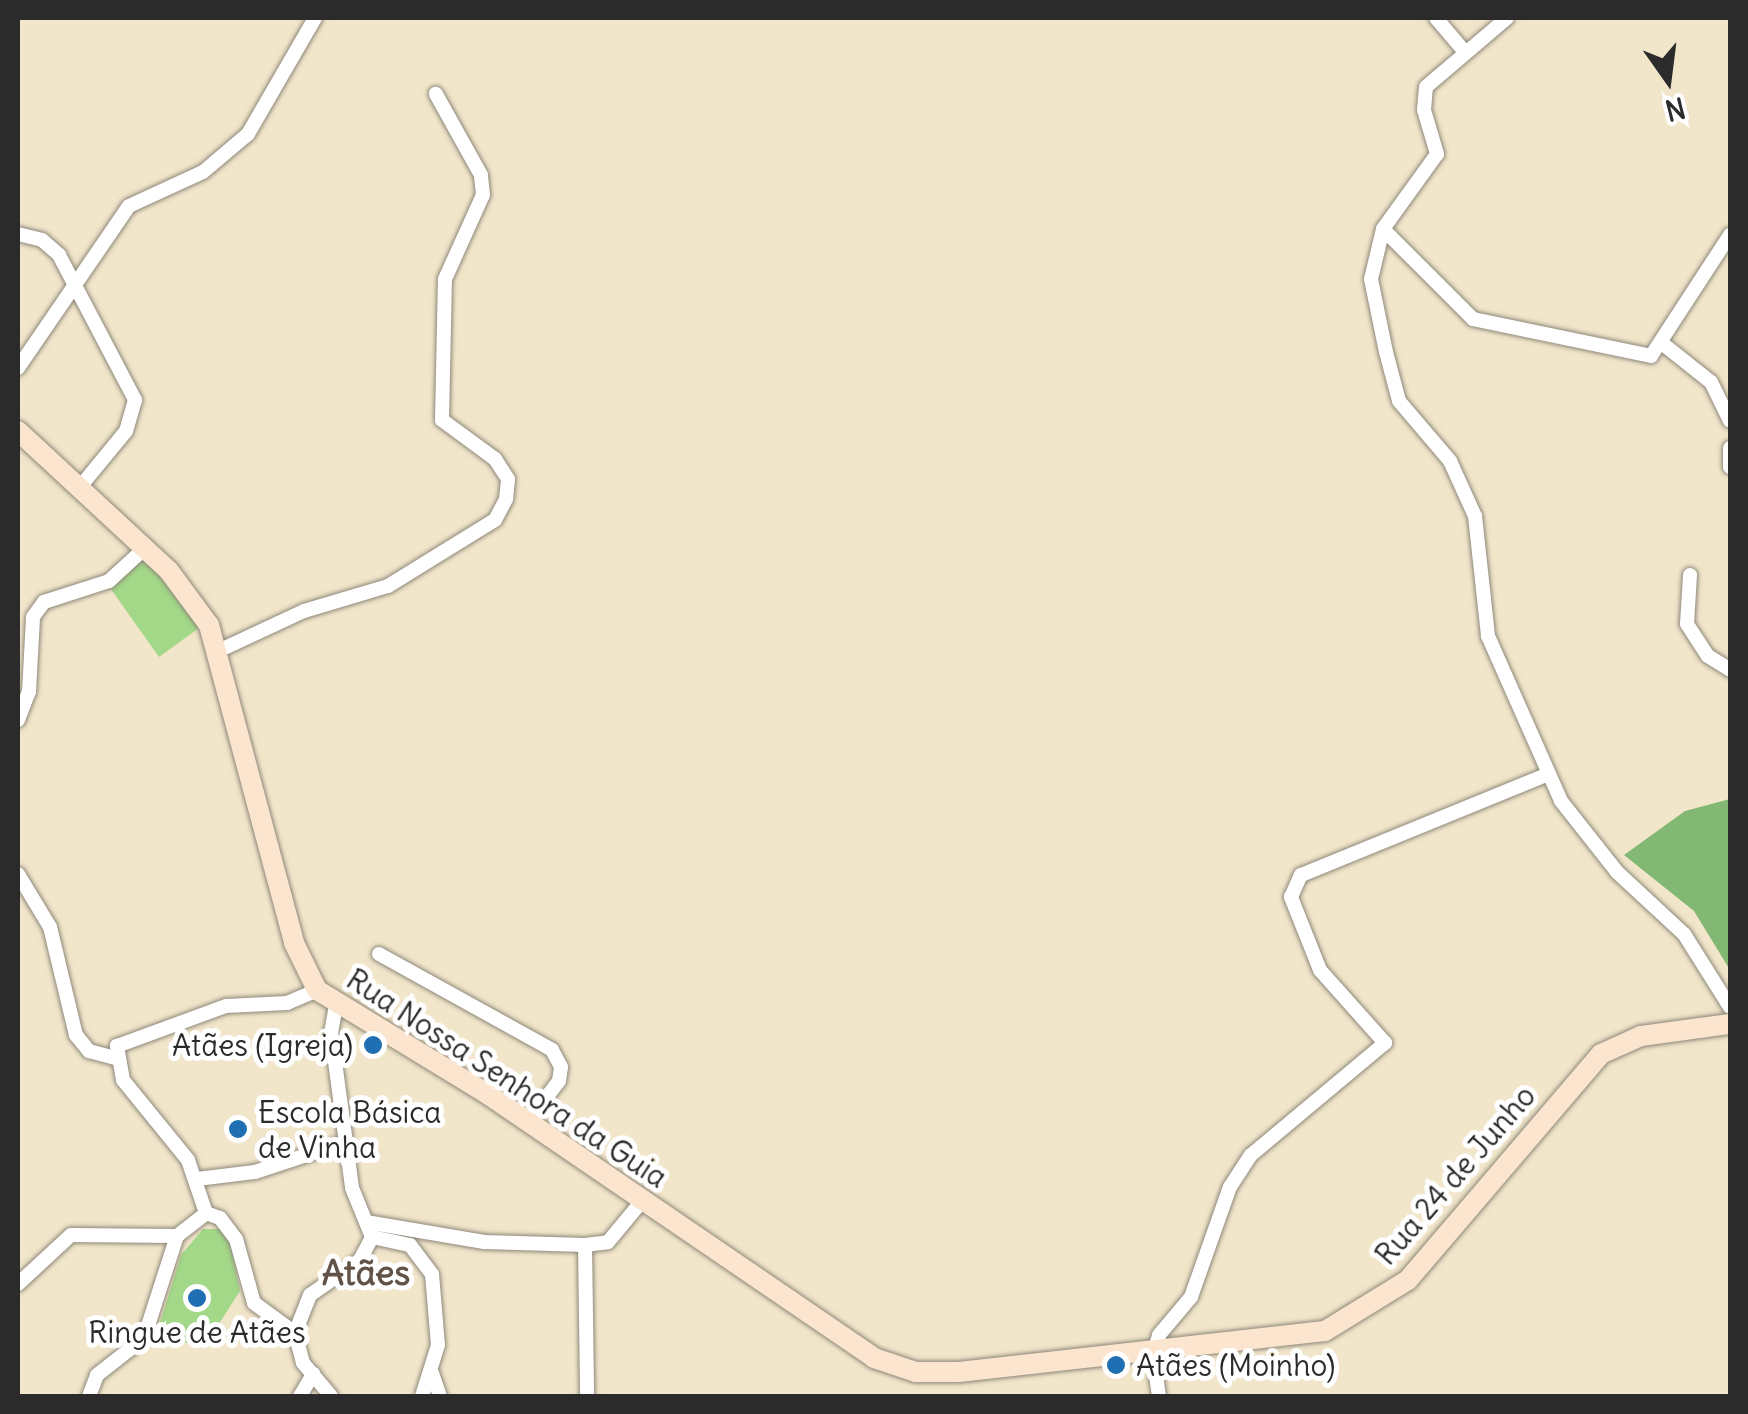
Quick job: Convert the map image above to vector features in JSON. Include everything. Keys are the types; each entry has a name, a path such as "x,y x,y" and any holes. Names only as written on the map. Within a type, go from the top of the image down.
{"main road":[{"name":"Rua Nossa Senhora da Guia","path":"18,431 194,600 216,652 294,942 316,990 528,1121 828,1332 874,1358 916,1372 1153,1354"},
{"name":"Rua 24 de Junho","path":"1153,1354 1296,1337 1350,1321 1408,1280 1601,1054 1640,1036 1730,1024"}],"street":[{"path":"18,368 129,206 203,172 248,134 315,18"},
{"path":"1436,18 1464,50"},
{"path":"1507,18 1464,50 1426,87 1424,110 1437,154 1384,230 1371,279 1399,400 1450,461 1474,516 1488,636 1548,774 1617,872 1684,934 1730,1007"},
{"path":"216,652 304,611 388,586 495,520 506,499 508,478 496,459 442,420 445,278 483,195 481,175 436,94"},
{"path":"1384,230 1472,320 1651,356 1663,344 1730,235"},
{"path":"18,234 42,240 59,255 130,387 136,415 80,488"},
{"path":"1663,344 1711,382 1730,421"},
{"path":"1730,448 1730,467"},
{"path":"18,720 29,692 34,617 44,602 109,581 144,548"},
{"path":"1690,575 1686,624 1708,656 1730,670"},
{"path":"1159,1396 1153,1354 1159,1335 1191,1296 1230,1187 1251,1156 1385,1042 1320,970 1290,897 1301,874 1548,774"},
{"path":"18,874 50,927 76,1035 89,1051 114,1058"},
{"path":"379,954 552,1050 561,1068 558,1080 528,1121"},
{"path":"206,1214 196,1178 160,1118 123,1080 114,1058 117,1046 132,1036 245,1001 287,1003 316,990"},
{"path":"295,1333 310,1294 360,1260 372,1238 343,1143 330,1032 336,1004"},
{"path":"196,1178 256,1172 343,1143"},
{"path":"366,1222 484,1242 585,1245 608,1242 642,1201"},
{"path":"18,1284 70,1235 176,1236 206,1214"},
{"path":"206,1214 220,1218 236,1239 254,1303 295,1333 313,1374 332,1396"},
{"path":"89,1396 97,1374 144,1338 154,1319 176,1236"},
{"path":"372,1238 410,1245 425,1257 438,1345 422,1396"},
{"path":"585,1245 588,1396"},
{"path":"432,1373 440,1396"},
{"path":"300,1396 313,1374"}],"green space":[{"path":"142,559 150,560 199,628 159,657 108,585"},
{"path":"1730,799 1730,970 1694,911 1624,855 1685,811"},
{"path":"203,1229 220,1229 230,1241 240,1291 204,1347 156,1336 181,1255"}],"place":[{"name":"Atães (Igreja)","path":"373,1045"},
{"name":"Escola Básica de Vinha","path":"238,1129"},
{"name":"Ringue de Atães","path":"197,1298"},
{"name":"Atães (Moinho)","path":"1116,1365"}],"district":[{"name":"Atães","path":"366,1272"}]}
